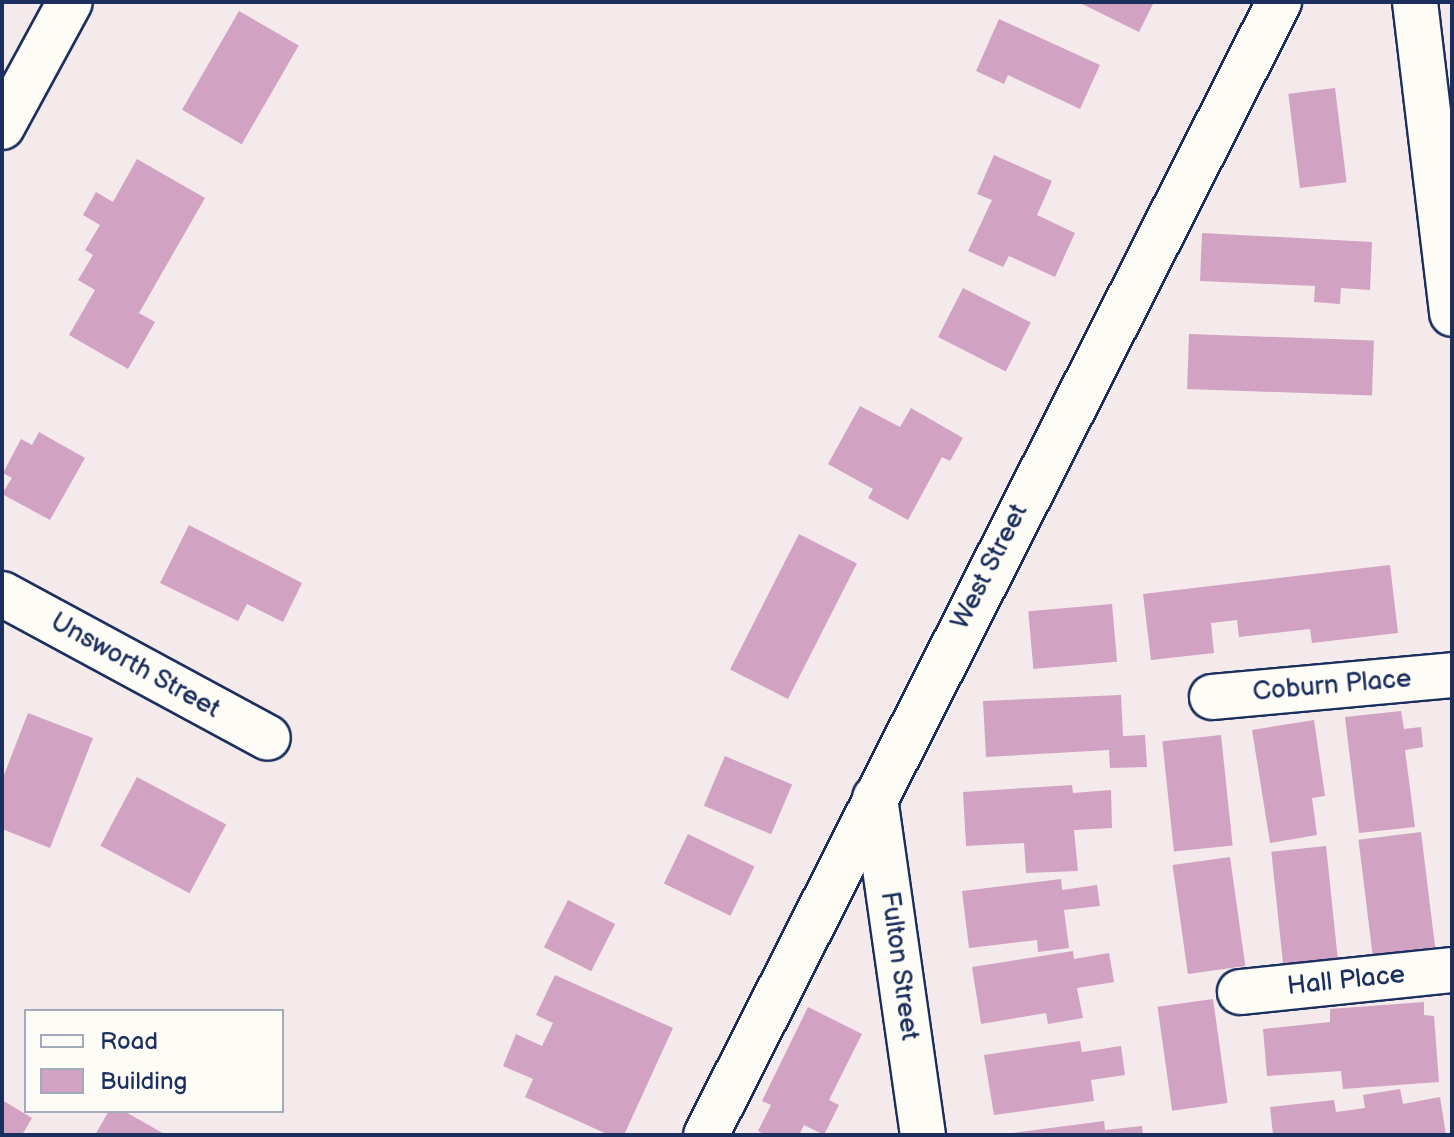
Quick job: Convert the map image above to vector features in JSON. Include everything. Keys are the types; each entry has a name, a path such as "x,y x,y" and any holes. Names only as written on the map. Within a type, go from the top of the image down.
{"street":[{"path":"2,127 70,2"},
{"name":"West Street","path":"706,1135 1279,2"},
{"path":"1415,2 1445,191 1452,314"},
{"name":"Unsworth Street","path":"2,594 268,738"},
{"name":"Coburn Place","path":"1212,697 1452,675"},
{"name":"Fulton Street","path":"875,798 923,1135"},
{"name":"Hall Place","path":"1240,992 1452,970"}],"building":[{"path":"1078,2 1154,2 1139,32"},
{"path":"239,11 299,45 242,144 182,110"},
{"path":"999,19 1100,65 1080,109 1008,75 1004,84 976,71"},
{"path":"1335,88 1347,182 1300,188 1288,94"},
{"path":"994,155 1052,181 1037,215 1075,233 1055,277 1009,256 1003,267 968,251 992,200 977,194"},
{"path":"137,159 205,198 139,313 155,322 128,369 69,335 95,290 78,280 93,255 85,250 100,225 83,215 96,192 113,202"},
{"path":"1202,233 1372,242 1370,290 1341,288 1340,304 1314,302 1315,286 1200,281"},
{"path":"963,288 1031,323 1006,372 938,337"},
{"path":"1189,334 1374,340 1372,395 1187,389"},
{"path":"860,406 900,427 911,408 963,438 950,461 942,457 908,520 868,498 873,489 828,464"},
{"path":"39,432 85,458 50,520 2,494 12,478 3,473 21,439 32,445"},
{"path":"189,525 302,583 283,622 247,604 238,621 160,583"},
{"path":"799,534 857,564 788,699 730,669"},
{"path":"1390,565 1398,633 1312,643 1310,629 1239,637 1237,620 1211,623 1214,653 1151,660 1143,594"},
{"path":"1112,604 1117,662 1033,669 1028,611"},
{"path":"1121,695 1123,736 1145,735 1147,767 1110,768 1109,750 986,757 983,701"},
{"path":"1401,711 1404,729 1421,727 1423,747 1405,750 1415,827 1359,833 1345,717"},
{"path":"28,713 93,738 50,848 2,829 2,780"},
{"path":"1314,720 1325,796 1312,798 1317,835 1270,843 1252,730"},
{"path":"1221,735 1233,845 1174,852 1162,741"},
{"path":"725,756 792,785 771,834 704,806"},
{"path":"137,777 226,824 190,893 100,846"},
{"path":"1072,785 1073,793 1111,790 1112,828 1074,830 1078,871 1026,873 1024,843 966,846 963,792"},
{"path":"1421,832 1435,947 1373,955 1358,840"},
{"path":"688,834 755,866 730,916 664,883"},
{"path":"1326,846 1338,958 1283,964 1271,852"},
{"path":"1230,857 1245,966 1188,974 1173,865"},
{"path":"1061,879 1062,890 1097,885 1100,906 1064,910 1069,948 1038,952 1037,940 969,948 962,891"},
{"path":"568,900 615,924 591,971 544,947"},
{"path":"1073,951 1074,959 1109,953 1114,982 1077,988 1083,1018 1048,1024 1046,1013 981,1024 972,967"},
{"path":"555,975 673,1028 624,1135 609,1135 525,1097 533,1079 503,1066 516,1034 542,1046 553,1023 536,1015"},
{"path":"1213,999 1228,1103 1172,1111 1158,1007"},
{"path":"1424,1002 1424,1015 1434,1016 1439,1082 1343,1089 1341,1071 1267,1076 1263,1029 1330,1022 1330,1009"},
{"path":"808,1007 862,1034 829,1100 839,1105 824,1135 804,1125 799,1135 766,1135 758,1131 771,1105 762,1101"},
{"path":"1080,1041 1082,1052 1121,1046 1125,1075 1091,1080 1094,1101 994,1115 984,1055"},
{"path":"1400,1089 1403,1104 1440,1097 1446,1135 1273,1135 1270,1107 1334,1100 1336,1112 1365,1108 1363,1095"},
{"path":"2,1100 32,1118 22,1135 2,1135"},
{"path":"108,1113 128,1113 166,1135 95,1135"},
{"path":"1104,1121 1105,1130 1142,1126 1143,1135 997,1135"}]}
